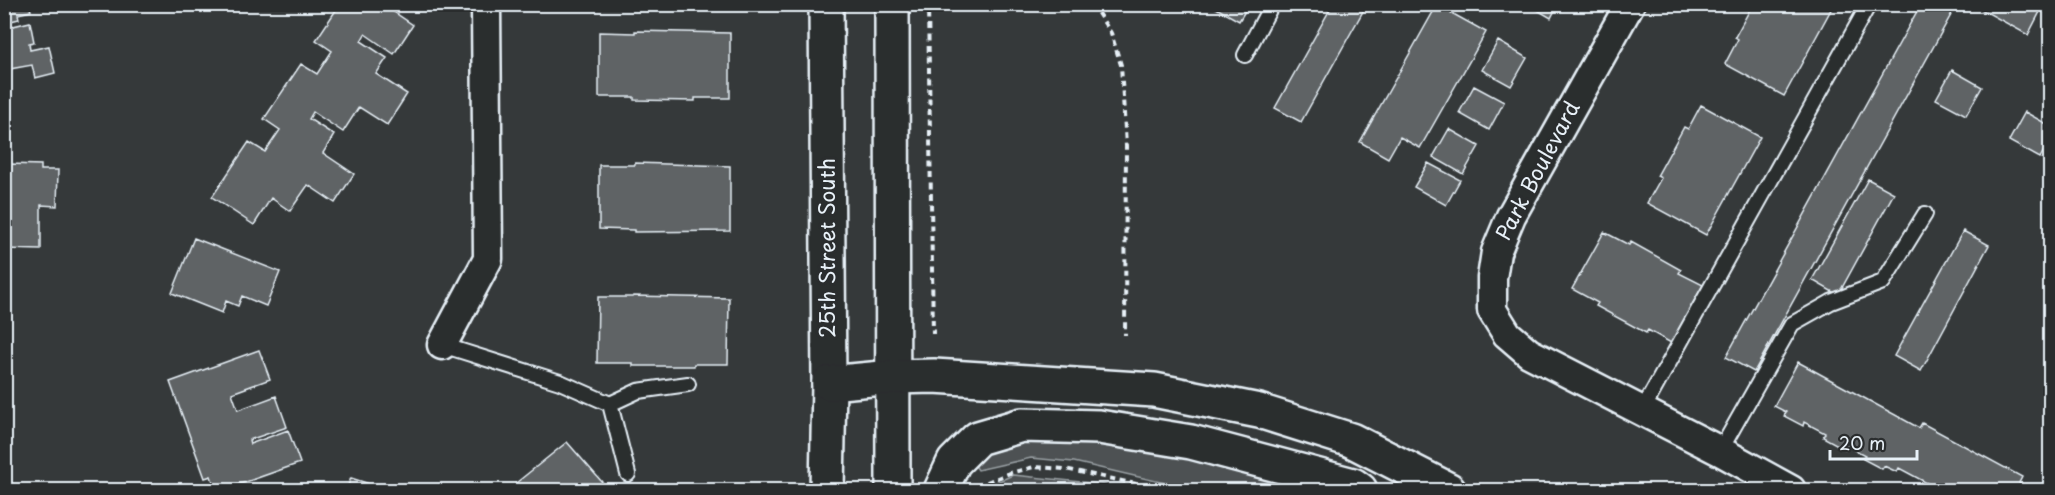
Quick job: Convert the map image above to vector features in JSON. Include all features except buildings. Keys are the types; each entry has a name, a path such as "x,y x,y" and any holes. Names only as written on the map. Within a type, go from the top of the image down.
{"main road":[{"name":"25th Street South","path":"826,4 829,383 827,490"},
{"path":"892,4 892,490"},
{"path":"829,383 934,376 1154,390 1259,411 1351,440 1449,490"},
{"path":"941,490 954,462 978,438 1022,425 1099,427 1191,442 1353,485 1360,490"}],"street":[{"path":"442,345 488,259 486,4"},
{"name":"Park Boulevard","path":"1630,4 1511,216 1496,252 1492,278 1492,310 1507,334 1529,353 1791,490"}],"lane":[{"path":"1245,55 1272,4"},
{"path":"1642,411 1869,4"},
{"path":"1720,451 1792,324 1831,302 1883,282 1925,214"},
{"path":"442,345 560,381 610,404 638,391 688,384"},
{"path":"610,404 628,474"}],"path":[{"path":"928,4 933,334"},
{"path":"1092,4 1111,33 1121,66 1126,146 1125,335"},
{"path":"973,490 977,486 1010,473 1034,466 1165,490"}],"shaded area":[{"path":"1048,440 1137,445 1316,490 1195,490 1074,462 1031,458 978,470 972,461 991,450 1008,444"},
{"path":"1013,475 1100,484 1128,490 978,490"}]}
